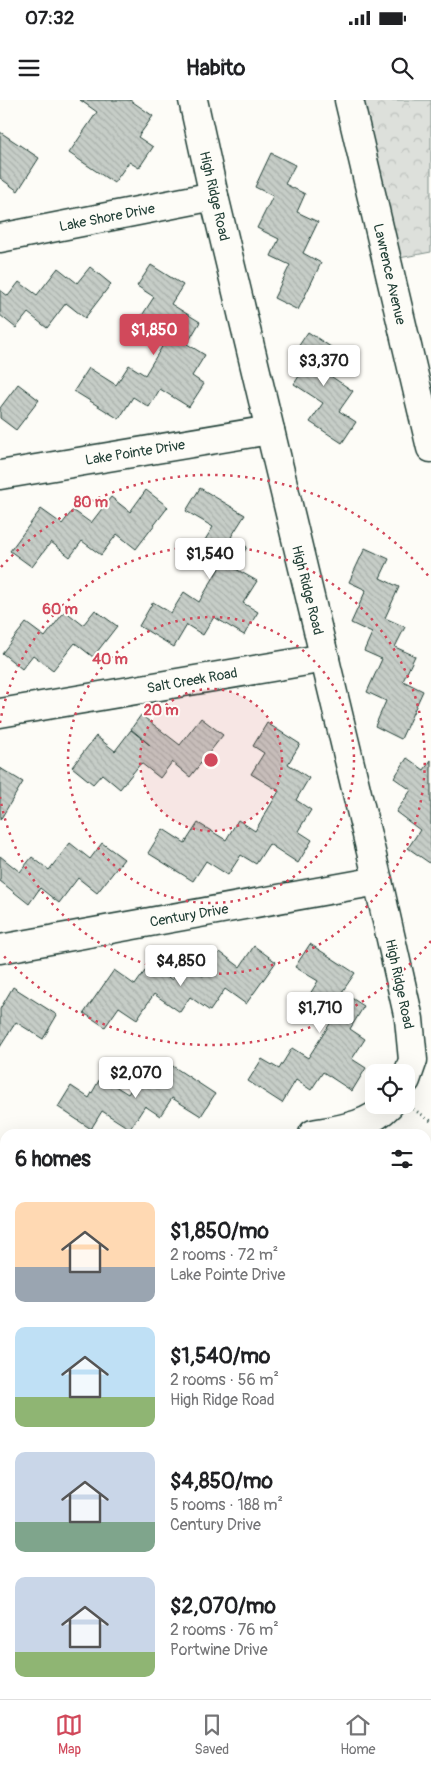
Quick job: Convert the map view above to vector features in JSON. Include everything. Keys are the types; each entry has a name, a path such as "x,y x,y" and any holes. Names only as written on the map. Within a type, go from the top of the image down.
{"street":[{"name":"High Ridge Road","path":"193,100 214,196 378,881 413,1044 412,1064"},
{"name":"Lawrence Avenue","path":"349,100 425,398 431,448"},
{"name":"Lake Shore Drive","path":"0,238 214,196"},
{"name":"Lake Pointe Drive","path":"0,474 270,430"},
{"name":"Salt Creek Road","path":"0,713 325,658"},
{"name":"Century Drive","path":"0,949 378,881"},
{"path":"343,1129 354,1127 380,1114"}],"path":[{"path":"415,1110 431,1121"}],"green space":[{"path":"362,100 431,100 431,252 394,259"}],"building":[{"path":"80,100 130,100 153,116 138,137 153,147 139,168 129,162 114,183 69,153 97,112"},
{"path":"0,132 39,158 18,191 0,178"},
{"path":"271,153 295,165 285,184 305,194 297,212 318,222 303,253 321,263 298,310 274,298 290,265 271,256 279,239 257,228 273,196 255,187"},
{"path":"151,265 183,285 171,304 200,322 187,344 205,355 192,376 204,384 189,407 160,389 149,407 133,397 119,419 74,391 89,368 116,385 129,365 145,375 169,335 141,317 154,297 137,286"},
{"path":"90,267 111,284 85,318 66,303 47,328 28,313 16,328 0,315 0,290 8,296 19,282 37,295 58,268 77,283"},
{"path":"308,332 340,353 326,373 353,391 339,411 356,422 342,443 310,422 323,403 294,384 308,362 294,353"},
{"path":"18,384 39,400 16,430 0,418 0,408"},
{"path":"200,488 245,515 231,537 247,547 234,568 257,581 243,603 258,612 244,635 214,617 203,635 187,625 174,647 139,626 153,602 171,613 184,592 199,602 223,562 200,548 213,527 186,511"},
{"path":"146,490 168,507 136,549 117,534 101,555 82,541 70,557 51,542 32,567 10,551 41,509 62,524 73,510 91,523 111,497 130,512"},
{"path":"365,548 389,559 380,578 399,587 385,618 405,627 395,647 415,656 403,681 423,691 401,739 375,726 386,701 367,692 382,659 364,651 372,633 351,623 366,590 349,582"},
{"path":"95,610 117,626 93,657 75,643 53,670 33,655 22,669 2,653 26,623 45,637 65,611 83,625"},
{"path":"141,715 180,745 201,718 223,735 190,777 172,762 160,778 141,763 120,789 102,774 93,784 72,767 96,736 115,751 131,730 151,746 131,729"},
{"path":"267,723 300,744 288,764 309,778 296,800 311,810 298,831 312,840 298,863 269,844 256,864 241,855 228,875 206,861 193,881 148,853 163,829 185,843 198,823 226,840 238,820 255,831 279,791 251,774 264,753 253,746"},
{"path":"407,758 424,770 431,760 431,864 408,848 420,830 396,812 411,790 394,778"},
{"path":"0,768 23,782 0,820"},
{"path":"70,843 90,859 102,843 124,859 97,893 78,878 59,903 40,888 29,904 0,881 0,856 20,872 32,857 49,870"},
{"path":"310,944 355,973 342,992 364,1006 350,1029 365,1039 352,1059 365,1067 365,1070 352,1091 323,1072 311,1090 296,1080 282,1103 248,1081 262,1059 279,1069 292,1048 308,1058 333,1019 305,1002 318,981 295,967"},
{"path":"254,946 276,962 246,1004 225,989 210,1011 190,997 180,1012 154,994 137,1019 119,1007 105,1027 84,1013 114,970 135,985 150,964 172,980 184,962 203,976 220,952 240,967"},
{"path":"13,987 57,1015 43,1039 16,1022 0,1047 0,1009"},
{"path":"171,1065 215,1094 201,1116 172,1098 160,1116 145,1106 130,1129 102,1111 91,1129 58,1107 71,1086 89,1098 101,1077 128,1094 141,1074 159,1085"}]}
